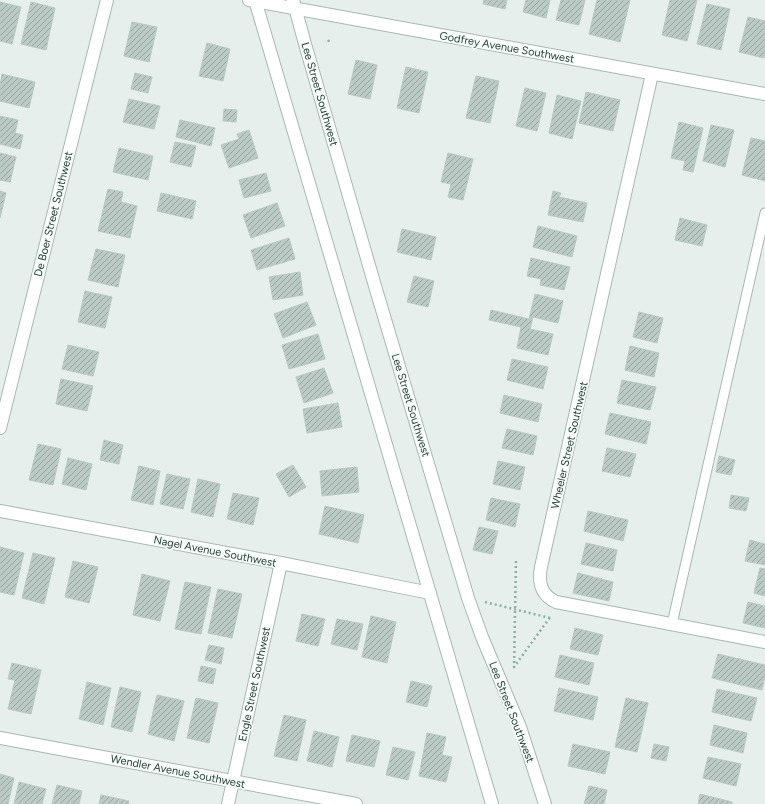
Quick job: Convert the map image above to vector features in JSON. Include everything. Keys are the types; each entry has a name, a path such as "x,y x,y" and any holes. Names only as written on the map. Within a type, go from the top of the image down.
{"street":[{"name":"De Boer Street Southwest","path":"0,428 107,0"},
{"name":"Godfrey Avenue Southwest","path":"253,0 295,5 652,74 765,94"},
{"path":"253,0 492,804"},
{"name":"Lee Street Southwest","path":"295,5 373,278 468,598 482,637 520,727 545,804"},
{"name":"Wheeler Street Southwest","path":"652,74 539,576 540,584 542,591 556,602 765,642"},
{"name":"Nagel Avenue Southwest","path":"0,511 281,563 430,593"},
{"name":"Engle Street Southwest","path":"228,804 281,563"},
{"name":"Wendler Avenue Southwest","path":"0,738 356,804"}],"lane":[{"path":"672,624 765,213"}],"path":[{"path":"516,562 514,667 552,614"},
{"path":"479,600 550,618"}],"building":[{"path":"484,0 507,0 505,9 483,4"},
{"path":"526,0 550,0 546,18 523,12"},
{"path":"561,0 585,0 579,25 556,20"},
{"path":"597,0 630,0 620,42 589,34"},
{"path":"670,0 697,0 687,41 662,35"},
{"path":"0,2 21,7 12,44 0,41"},
{"path":"31,2 55,8 46,50 21,44"},
{"path":"707,4 730,9 721,50 697,44"},
{"path":"748,17 765,21 764,58 739,52"},
{"path":"132,22 157,27 149,62 124,56"},
{"path":"207,43 230,49 223,81 199,76"},
{"path":"356,60 377,65 370,99 348,94"},
{"path":"406,67 428,72 419,113 397,108"},
{"path":"135,73 152,77 148,93 131,89"},
{"path":"2,74 35,82 29,108 0,101"},
{"path":"476,76 499,81 490,123 466,118"},
{"path":"525,88 546,93 537,131 516,126"},
{"path":"586,92 620,100 613,131 579,123"},
{"path":"557,95 581,101 572,139 549,133"},
{"path":"129,99 160,106 154,129 123,122"},
{"path":"224,109 237,110 236,122 223,121"},
{"path":"0,116 18,120 15,133 23,135 20,149 0,144"},
{"path":"180,120 215,128 211,146 176,137"},
{"path":"679,122 703,128 693,172 683,170 685,161 671,158"},
{"path":"711,125 734,130 725,167 703,161"},
{"path":"249,130 258,158 229,168 221,145 239,139 237,134"},
{"path":"751,138 765,141 765,181 742,175"},
{"path":"175,142 196,146 191,167 170,162"},
{"path":"119,148 153,156 148,180 113,172"},
{"path":"0,153 16,157 10,182 0,180"},
{"path":"448,153 473,159 463,200 448,197 451,184 441,182"},
{"path":"266,173 271,191 244,198 239,180"},
{"path":"108,189 123,192 121,202 137,206 130,238 98,231"},
{"path":"0,191 6,193 0,218"},
{"path":"553,191 561,193 559,197 587,203 583,222 548,215"},
{"path":"161,193 196,201 192,219 157,211"},
{"path":"277,203 285,226 251,238 243,215"},
{"path":"680,218 707,225 702,246 675,240"},
{"path":"538,226 577,236 572,257 533,247"},
{"path":"402,229 436,237 431,260 397,252"},
{"path":"289,238 295,259 257,270 251,250"},
{"path":"96,249 125,255 118,287 88,280"},
{"path":"531,258 570,267 564,290 540,285 541,279 527,276"},
{"path":"300,272 303,295 273,300 269,277"},
{"path":"414,276 434,281 428,307 407,302"},
{"path":"85,291 112,297 105,328 78,322"},
{"path":"535,294 563,301 558,323 533,317 530,329 553,334 548,355 517,348 521,327 489,320 491,310 529,319"},
{"path":"307,302 316,325 283,338 274,314"},
{"path":"639,312 663,318 657,343 633,337"},
{"path":"318,334 325,359 289,369 282,345"},
{"path":"68,345 99,352 93,376 62,369"},
{"path":"630,346 659,353 654,377 625,370"},
{"path":"512,359 548,367 543,389 507,380"},
{"path":"324,368 333,393 304,403 296,377"},
{"path":"61,379 93,386 87,411 56,404"},
{"path":"622,380 656,387 650,410 617,403"},
{"path":"504,395 542,404 538,422 500,413"},
{"path":"338,403 342,427 307,433 303,409"},
{"path":"610,413 651,422 646,444 605,434"},
{"path":"507,429 537,436 533,455 502,448"},
{"path":"104,440 123,445 119,464 100,460"},
{"path":"38,444 61,449 53,485 29,480"},
{"path":"607,448 636,454 630,477 602,471"},
{"path":"719,456 735,460 731,475 716,472"},
{"path":"68,458 92,464 86,490 62,484"},
{"path":"498,461 525,467 520,490 493,484"},
{"path":"293,465 306,487 289,497 276,474"},
{"path":"139,466 160,471 153,505 131,500"},
{"path":"357,467 359,492 322,496 320,471"},
{"path":"167,474 190,479 183,509 160,504"},
{"path":"198,479 220,484 213,517 191,512"},
{"path":"233,493 259,498 253,525 227,519"},
{"path":"731,495 749,498 746,511 729,508"},
{"path":"491,498 520,504 515,527 486,520"},
{"path":"325,506 364,515 358,543 319,534"},
{"path":"588,511 628,520 623,541 584,531"},
{"path":"479,527 498,531 492,554 473,550"},
{"path":"750,540 765,544 765,565 745,561"},
{"path":"586,543 617,550 613,571 581,564"},
{"path":"0,547 24,553 14,595 0,592"},
{"path":"33,553 55,558 44,604 22,598"},
{"path":"73,561 98,567 89,603 65,597"},
{"path":"760,568 765,569 765,596 754,593"},
{"path":"578,573 613,582 609,601 573,593"},
{"path":"142,574 170,581 160,621 133,615"},
{"path":"185,582 211,587 201,634 175,629"},
{"path":"218,589 242,594 232,638 208,633"},
{"path":"748,602 765,606 765,628 743,623"},
{"path":"302,614 325,619 318,646 296,641"},
{"path":"371,616 396,622 387,663 362,657"},
{"path":"337,619 363,624 357,650 331,644"},
{"path":"575,628 603,635 598,655 570,649"},
{"path":"209,645 224,648 221,664 205,660"},
{"path":"718,654 765,665 765,676 762,690 712,678"},
{"path":"560,655 594,663 589,685 555,677"},
{"path":"12,663 41,670 31,714 8,709 15,680 8,679"},
{"path":"201,666 216,669 213,684 198,681"},
{"path":"411,681 432,686 427,707 406,702"},
{"path":"87,682 111,688 103,725 79,719"},
{"path":"120,687 141,692 132,732 111,727"},
{"path":"559,688 598,697 593,720 554,711"},
{"path":"717,689 757,698 751,721 712,712"},
{"path":"157,695 184,701 174,741 148,734"},
{"path":"196,698 218,703 209,743 187,738"},
{"path":"626,698 648,703 637,752 615,747"},
{"path":"284,715 306,720 297,761 274,756"},
{"path":"714,725 747,733 743,753 710,745"},
{"path":"314,731 339,737 332,767 307,761"},
{"path":"427,733 446,737 442,755 452,757 446,782 419,776"},
{"path":"352,735 380,741 374,767 346,761"},
{"path":"573,744 610,752 605,774 568,766"},
{"path":"654,744 669,747 666,761 651,758"},
{"path":"393,747 415,752 408,780 386,775"},
{"path":"708,757 741,764 736,786 703,778"},
{"path":"0,774 14,778 8,804 0,804"},
{"path":"19,782 46,789 42,804 14,804"},
{"path":"57,785 82,791 79,804 52,804"},
{"path":"589,786 607,790 604,804 584,804"},
{"path":"700,794 732,802 732,804 698,804"},
{"path":"101,795 129,801 128,804 99,804"}]}
